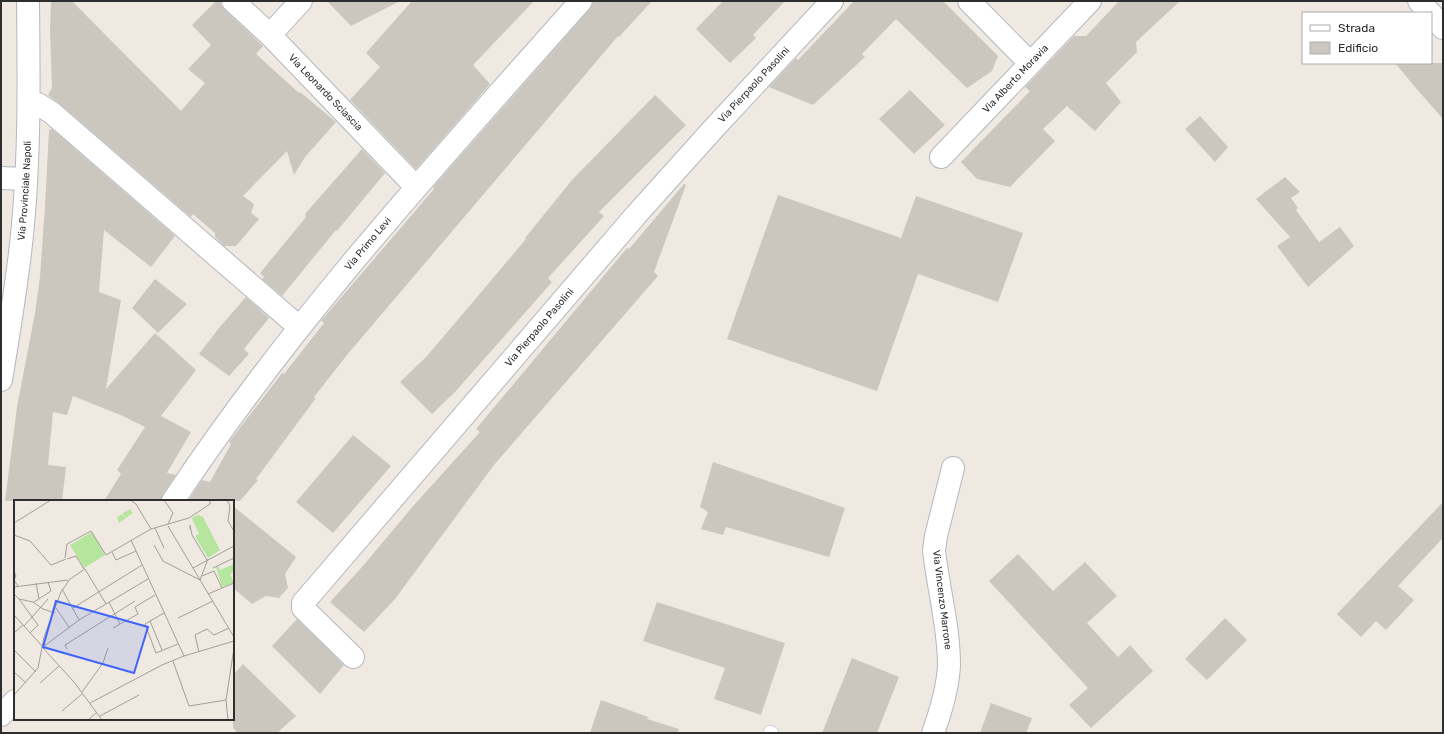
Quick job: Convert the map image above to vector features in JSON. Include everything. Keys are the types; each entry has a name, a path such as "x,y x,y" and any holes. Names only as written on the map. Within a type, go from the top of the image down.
{"street":[{"name":"Via Provinciale Napoli","path":"1,380 20,253 26,180 29,102 28,1"},
{"name":"Via Leonardo Sciascia","path":"233,1 270,35 416,187"},
{"path":"270,35 301,1"},
{"name":"Via Primo Levi","path":"174,500 209,447 299,327 416,187 581,1"},
{"name":"Via Pierpaolo Pasolini","path":"353,657 303,608 303,603 636,215 832,1"},
{"path":"969,1 1030,63"},
{"name":"Via Alberto Moravia","path":"941,157 1090,1"},
{"path":"1419,1 1428,12"},
{"path":"1432,16 1443,28"},
{"path":"29,102 38,104 52,113 299,327"},
{"path":"1,178 26,180"},
{"name":"Via Vincenzo Marrone","path":"934,733 946,690 949,666 948,646 934,550 936,536 953,468"},
{"path":"1,715 14,702"}],"building":[{"path":"51,1 72,1 181,111 205,83 188,69 211,45 192,25 216,1 221,1 221,5 225,10 263,46 256,54 299,93 300,92 336,122 305,157 294,175 287,151 243,196 254,204 251,213 259,219 236,246 224,246 215,237 215,233 193,214 191,217 48,95 52,88 50,30"},
{"path":"327,1 400,1 351,26"},
{"path":"412,1 534,1 473,65 490,84 416,169 350,100 380,67 366,53"},
{"path":"593,1 652,1 619,37 618,36 347,355 314,397 316,398 256,479 258,480 240,501 189,500 202,480 210,482 231,444 229,442 282,373 284,374 324,323 321,321 434,189 433,187 590,9"},
{"path":"723,1 785,1 753,35 756,38 730,63 696,29"},
{"path":"854,1 943,1 998,56 992,71 967,88 896,19 862,54 865,57 813,105 769,87 796,58 798,60"},
{"path":"1119,1 1180,1 1136,42 1137,52 1106,83 1121,102 1095,131 1067,106 1043,129 1055,141 1010,187 977,179 961,162 1030,91 1025,87 1074,36 1086,36"},
{"path":"1443,63 1443,119 1396,64"},
{"path":"910,90 945,125 914,154 879,119"},
{"path":"655,95 686,125 599,212 604,216 548,278 552,282 455,392 432,414 400,382 426,357 472,303 526,239 525,238 572,180"},
{"path":"1200,116 1228,147 1215,162 1185,129"},
{"path":"52,129 175,236 151,267 104,230 99,292 121,300 106,389 155,333 196,370 161,416 191,432 167,473 176,475 163,494 161,500 105,500 121,474 117,470 145,427 123,416 73,396 67,415 53,412 48,465 66,467 62,500 5,501 17,407 35,313 40,277 49,130"},
{"path":"362,149 385,173 282,296 262,279 264,277 260,273 306,217 305,214"},
{"path":"1285,177 1300,192 1291,198 1298,208 1296,210 1319,242 1340,227 1354,246 1308,287 1277,246 1290,237 1256,199"},
{"path":"684,184 686,185 654,272 658,276 494,465 395,599 364,632 330,602 480,432 476,429 627,248 629,249"},
{"path":"778,195 901,238 916,196 1023,233 998,302 918,274 877,391 727,339"},
{"path":"155,279 187,304 158,333 132,308"},
{"path":"246,297 269,318 244,349 249,354 229,376 199,354"},
{"path":"353,435 391,466 333,533 296,502"},
{"path":"713,462 845,508 829,557 726,527 723,535 701,529 708,512 700,507"},
{"path":"1443,502 1443,538 1398,586 1414,600 1386,630 1376,621 1361,637 1337,614"},
{"path":"234,507 296,557 285,574 288,588 279,598 266,596 252,604 234,589"},
{"path":"1018,554 1053,591 1085,562 1117,596 1087,623 1118,657 1130,645 1153,671 1091,728 1069,705 1088,688 989,581"},
{"path":"657,602 785,643 761,715 714,699 725,668 643,641"},
{"path":"1225,618 1247,640 1207,680 1185,659"},
{"path":"297,619 344,665 320,694 272,646"},
{"path":"852,658 899,677 877,733 822,733"},
{"path":"243,664 296,716 277,733 238,733 233,728 234,674"},
{"path":"601,700 648,717 647,719 679,729 678,733 590,733"},
{"path":"991,703 1032,718 1026,733 980,733"}]}
